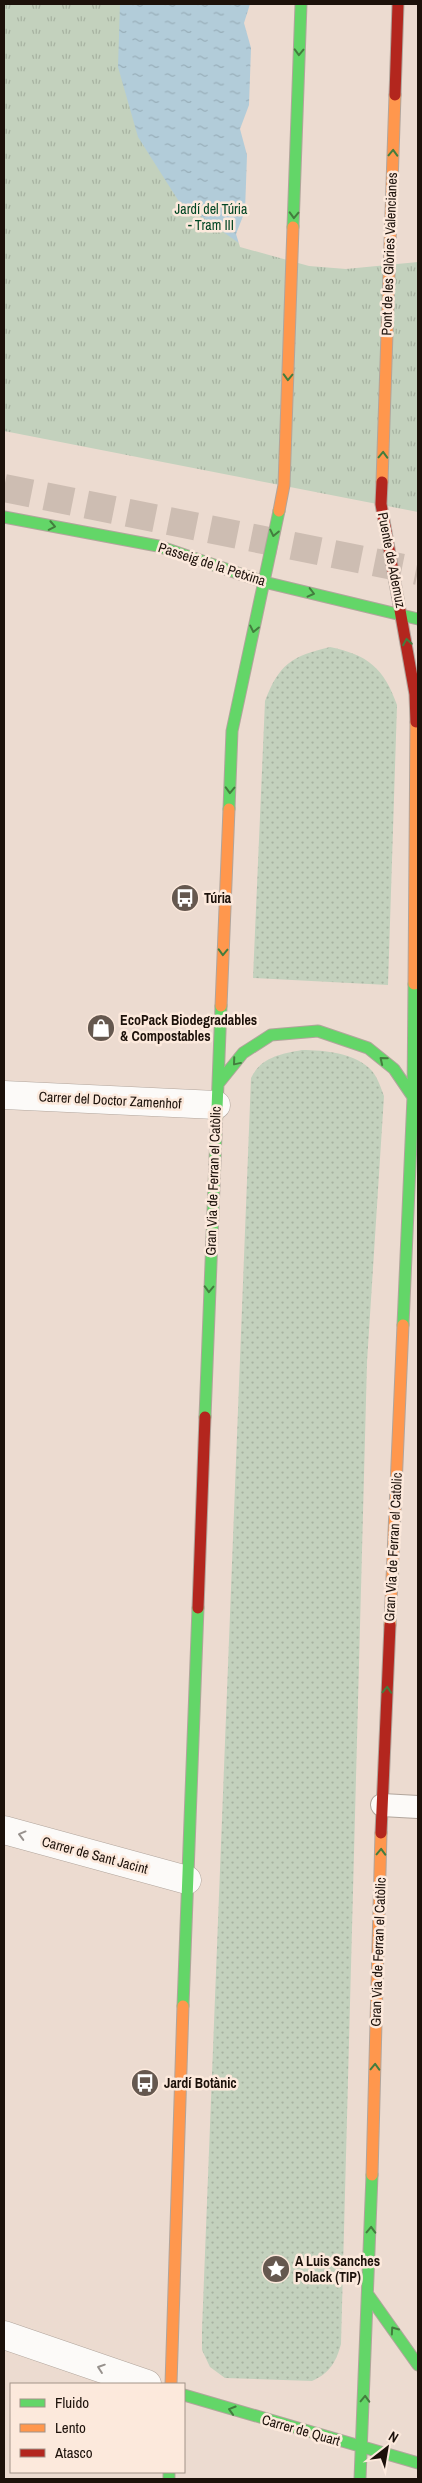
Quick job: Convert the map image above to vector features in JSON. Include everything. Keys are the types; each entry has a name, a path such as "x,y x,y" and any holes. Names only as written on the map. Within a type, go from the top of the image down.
{"main road":[{"path":"264,582 284,485 301,4"},
{"name":"Pont de les Glòries Valencianes","path":"381,504 398,4"},
{"name":"Puente de Ademuz","path":"381,504 403,616"},
{"name":"Passeig de la Petxina","path":"4,517 158,546 264,582 418,619"},
{"name":"Gran Via de Ferran el Catòlic","path":"171,2383 187,1880 232,732 264,582"},
{"name":"Gran Via de Ferran el Catòlic","path":"360,2479 369,2296 382,1805 413,1097 417,742 415,694 403,616"},
{"path":"217,1095 244,1054 272,1035 318,1031 368,1048 394,1069 413,1097"},
{"path":"369,2296 418,2365"},
{"name":"Carrer de Quart","path":"185,2395 418,2463"}],"street":[{"name":"Carrer del Doctor Zamenhof","path":"4,1095 217,1095"},
{"name":"Carrer de Sant Jacint","path":"4,1830 187,1880"},
{"path":"4,2335 144,2383"}],"lane":[{"path":"382,1805 418,1807"}],"green space":[{"name":"Jardí del Túria - Tram III","path":"4,4 418,4 418,512 4,431"},
{"path":"330,647 355,654 373,665 386,681 397,705 388,985 253,978 265,701 276,678 288,664 296,658"},
{"path":"302,1050 330,1052 358,1060 372,1071 384,1096 367,1362 341,2344 337,2356 328,2371 312,2381 225,2378 210,2367 202,2350 251,1078 260,1065 266,1061 279,1055"}],"water":[{"path":"120,4 418,4 243,246 178,200 138,137 118,67"}],"pier":[{"path":"250,4 418,4 418,262 346,269 309,266 240,247 236,234 245,211 247,155 240,129 249,105 251,48 244,23"}],"tunnel":[{"path":"4,488 418,571"}],"traffic: fast":[{"path":"293,227 301,4"},
{"path":"229,809 232,731 279,511"},
{"path":"4,517 158,546 264,582 418,619"},
{"path":"403,1325 413,1097 414,984"},
{"path":"205,1417 221,1006"},
{"path":"218,1084 243,1053 271,1035 318,1031 368,1048 394,1069 413,1097"},
{"path":"183,2006 198,1608"},
{"path":"360,2479 372,2175"},
{"path":"369,2296 418,2365"},
{"path":"185,2395 418,2463"},
{"path":"169,2473 169,2479"}],"traffic: slow":[{"path":"382,482 395,95"},
{"path":"279,511 284,485 293,227"},
{"path":"414,984 416,722"},
{"path":"221,1006 229,809"},
{"path":"390,1625 403,1325"},
{"path":"372,2175 381,1833"},
{"path":"171,2383 183,2006"}],"traffic: jam":[{"path":"395,95 398,4"},
{"path":"382,482 381,504 415,694 416,722"},
{"path":"198,1608 205,1417"},
{"path":"381,1833 390,1625"}],"place":[{"name":"Túria","path":"185,898"},
{"name":"EcoPack Biodegradables & Compostables","path":"101,1028"},
{"name":"Jardí Botànic","path":"145,2083"},
{"name":"A Luis Sanches Polack (TIP)","path":"276,2269"}]}
